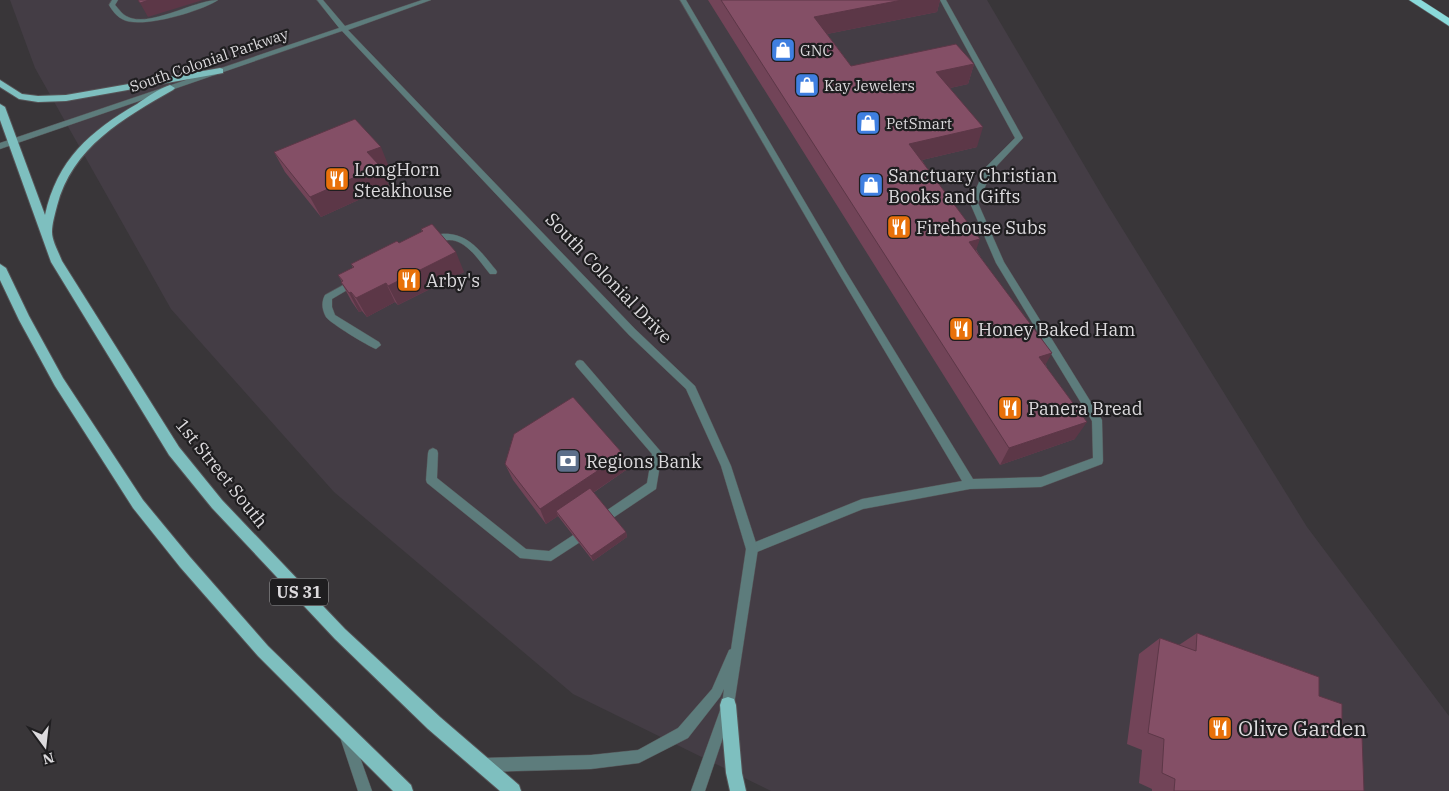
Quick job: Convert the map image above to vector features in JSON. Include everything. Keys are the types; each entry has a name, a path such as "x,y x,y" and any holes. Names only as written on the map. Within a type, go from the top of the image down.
{"highway":[{"path":"1414,0 1449,22"}],"main road":[{"path":"0,83 19,96 38,99 66,98 220,71"},
{"path":"46,235 57,188 75,157 119,117 170,88"},
{"name":"1st Street South","path":"0,107 11,142 22,165 57,262 174,450 217,504 266,559 340,634 434,723 513,791"},
{"path":"0,268 23,317 59,382 138,504 262,651 405,791"},
{"path":"728,705 734,773 738,791"}],"street":[{"path":"115,0 112,5 124,18 135,22 150,20 215,0"},
{"name":"South Colonial Drive","path":"320,0 344,28 632,332 690,386 726,466 752,549 728,705 698,791"},
{"name":"South Colonial Parkway","path":"0,146 428,0"},
{"path":"683,0 842,272 970,484"},
{"path":"752,549 862,504 970,484 1042,482 1098,461 1097,420 1000,263 974,203 988,170 1019,138 943,0"},
{"path":"420,247 445,236 462,238 493,272"},
{"path":"361,278 328,297 326,305 331,317 376,346"},
{"path":"433,453 431,480 524,554 551,556 652,486 657,453 580,364"},
{"name":"South Colonial Drive","path":"483,765 591,762 639,756 683,733 716,692 739,640"},
{"path":"344,731 365,791"}],"shaded area":[{"path":"10,0 987,0 1107,204 1307,527 1449,716 1449,791 771,791 573,694 334,492 171,309 35,68"}],"building":[{"path":"138,0 149,0 140,3"},
{"path":"721,0 902,0 814,17 851,66 956,44 974,64 936,72 983,127 909,144 980,239 969,242 1052,353 1039,357 1087,422 1009,448"},
{"path":"355,119 381,147 367,152 380,166 310,197 274,152"},
{"path":"432,224 456,252 388,286 386,283 356,298 351,292 349,293 338,275 354,267 351,264 397,241 399,243 423,231 421,229"},
{"name":"Regions Bank","path":"573,397 623,454 540,509 505,464 514,434"},
{"path":"590,488 626,532 591,556 556,511"},
{"name":"Olive Garden","path":"1197,633 1319,677 1319,696 1342,704 1342,728 1362,735 1364,791 1174,791 1175,779 1162,773 1164,739 1148,733 1160,638 1196,651"}],"place":[{"name":"GNC","path":"783,50"},
{"name":"Kay Jewelers","path":"807,85"},
{"name":"PetSmart","path":"868,123"},
{"name":"LongHorn Steakhouse","path":"337,179"},
{"name":"Sanctuary Christian Books and Gifts","path":"871,185"},
{"name":"Firehouse Subs","path":"899,227"},
{"name":"Arby's","path":"409,280"},
{"name":"Honey Baked Ham","path":"961,329"},
{"name":"Panera Bread","path":"1010,408"},
{"name":"Regions Bank","path":"568,461"},
{"name":"Olive Garden","path":"1220,728"}]}
